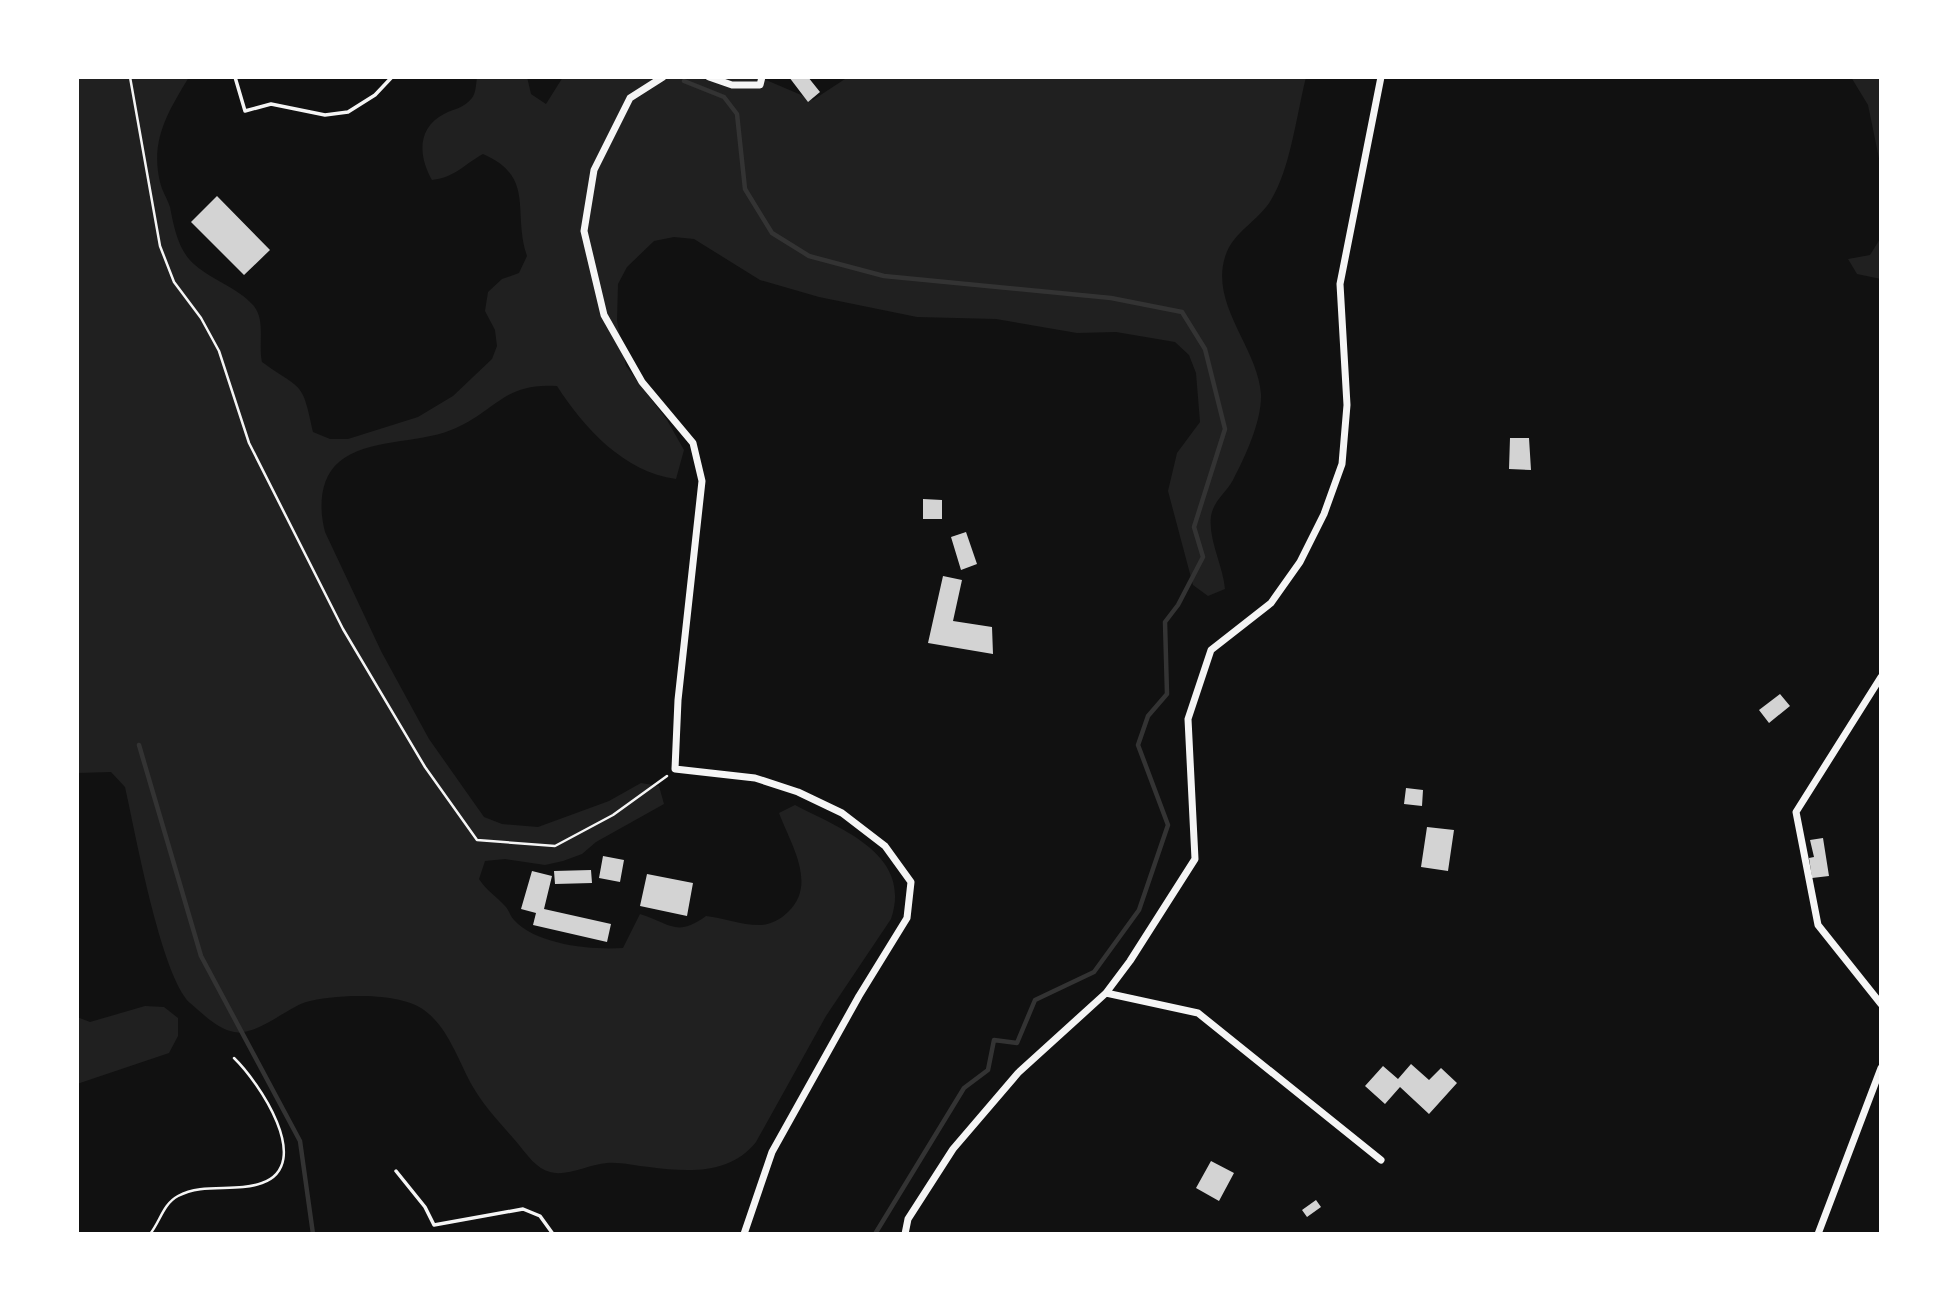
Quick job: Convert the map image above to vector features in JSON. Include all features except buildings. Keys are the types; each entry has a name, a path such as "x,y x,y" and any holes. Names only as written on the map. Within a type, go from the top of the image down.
{"street":[{"path":"663,77 630,98 594,170 584,231 604,315 642,382 693,443 702,481 678,700 675,769 755,778 798,792 842,813 885,846 911,882 907,918 859,996 772,1152 744,1234"},
{"path":"709,77 732,85 760,85 762,77"},
{"path":"905,1234 908,1219 953,1149 1018,1073 1106,993 1130,961 1195,859 1188,719 1211,650 1271,603 1300,562 1324,514 1342,464 1347,405 1340,284 1381,77"},
{"path":"1881,677 1796,812 1818,925 1881,1003"},
{"path":"1106,993 1198,1013 1381,1160"},
{"path":"1818,1234 1881,1068"}],"lane":[{"path":"235,77 245,111 271,104 326,115 348,112 374,95 392,77"},
{"path":"396,1171 425,1207 434,1225 523,1209 540,1216 552,1234"}],"path":[{"path":"130,77 160,246 174,282 201,317 219,351 249,443 343,629 425,767 477,840 555,846 613,815 675,769"},
{"path":"149,1234 159,1224 167,1204 178,1196 199,1188 262,1183 276,1175 282,1165 284,1140 278,1124 246,1069 234,1058"}],"shaded area":[{"path":"77,77 189,77 168,115 157,153 160,182 184,253 195,265 253,305 261,324 262,362 293,383 303,394 313,432 330,439 348,439 418,417 453,396 492,359 497,346 495,330 485,311 488,292 502,279 519,273 527,256 516,185 510,173 483,154 453,173 432,180 423,153 424,135 428,127 444,114 469,102 474,94 477,77 527,77 531,94 546,104 563,77 759,77 813,100 848,77 1306,77 1288,157 1278,188 1266,208 1234,240 1225,257 1222,275 1224,292 1258,377 1261,405 1243,461 1217,501 1211,516 1212,534 1225,589 1208,596 1193,585 1168,491 1177,453 1200,422 1196,373 1189,355 1175,342 1116,332 1077,333 996,319 917,317 819,297 760,280 694,239 674,237 654,241 627,267 618,284 617,321 626,366 667,420 684,450 676,479 639,467 607,446 580,417 557,386 539,386 512,393 451,430 364,449 351,454 332,469 322,495 325,532 381,651 429,739 484,817 502,824 538,827 609,801 641,783 659,786 664,804 596,842 582,854 545,865 505,859 485,861 479,879 524,928 536,935 565,944 623,948 640,914 673,927 696,923 706,916 752,925 775,922 797,901 801,889 799,863 779,813 795,805 851,834 882,861 892,877 895,896 891,919 826,1016 756,1142 734,1161 693,1170 612,1163 563,1173 550,1172 533,1161 489,1110 473,1087 452,1044 438,1024 421,1008 381,997 332,997 298,1005 252,1030 234,1032 222,1028 205,1016 190,1003 179,988 150,901 125,787 111,772 77,773"},
{"path":"1851,77 1881,77 1881,168 1868,105"},
{"path":"1881,229 1881,279 1857,274 1848,259 1870,255 1880,239"},
{"path":"145,1006 164,1007 178,1018 178,1036 169,1053 77,1084 77,1017 90,1022"}],"waterway":[{"path":"684,81 724,97 737,114 745,189 772,233 809,256 884,276 1111,298 1182,312 1205,349 1225,429 1194,527 1203,557 1178,605 1165,622 1167,694 1148,716 1138,745 1168,825 1139,910 1094,972 1035,1000 1017,1043 994,1040 988,1070 964,1088 875,1234"},
{"path":"139,745 201,956 300,1141 313,1234"}]}
